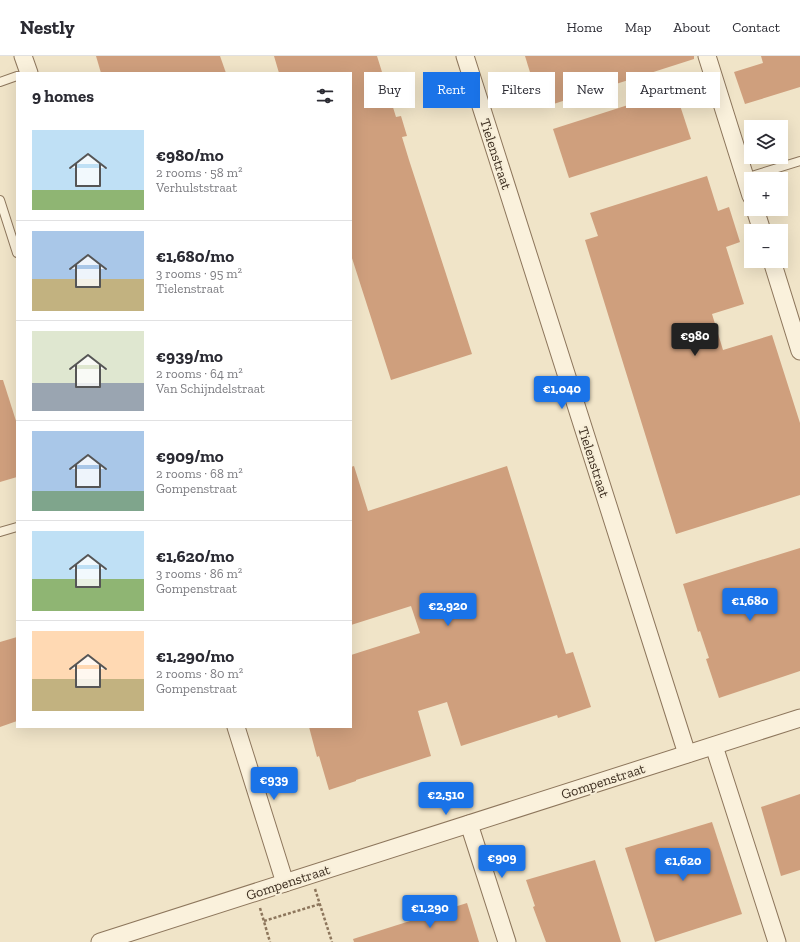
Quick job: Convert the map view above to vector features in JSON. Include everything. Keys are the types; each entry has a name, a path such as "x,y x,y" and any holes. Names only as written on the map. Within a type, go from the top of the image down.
{"street":[{"path":"23,56 28,72"},
{"name":"Tielenstraat","path":"465,56 687,754"},
{"path":"707,56 744,175"},
{"path":"774,268 800,351"},
{"name":"Gompenstraat","path":"105,941 800,718"},
{"path":"236,728 285,883"},
{"path":"714,746 777,942"},
{"path":"469,824 507,942"}],"lane":[{"path":"0,82 16,76"},
{"path":"764,172 800,161"},
{"path":"0,200 16,250"},
{"path":"0,532 16,527"}],"path":[{"path":"310,875 332,942"},
{"path":"255,893 270,942"},
{"path":"264,921 320,904"}],"building":[{"path":"96,56 220,56 226,72 101,72"},
{"path":"274,56 377,56 382,72 364,72 364,108 393,108 396,117 401,116 407,136 402,137 472,354 391,380 352,258 352,72 279,72"},
{"path":"525,56 694,56 694,59 653,72 626,72 626,81 618,83 618,72 563,72 563,101 555,104 555,72 530,72"},
{"path":"761,56 800,56 800,87 745,104 734,72 763,63"},
{"path":"626,106 626,108 681,108 691,139 569,178 553,129"},
{"path":"707,176 718,211 729,207 740,242 726,247 744,304 712,314 723,350 772,335 800,423 800,495 676,534 585,240 598,236 590,213"},
{"path":"0,380 3,380 16,421 16,477 0,482"},
{"path":"354,466 368,511 507,466 566,654 573,652 591,707 558,718 557,715 461,746 447,702 418,711 431,756 329,790 319,756 317,757 309,728 352,728 352,655 420,633 411,606 352,625 352,467"},
{"path":"800,548 800,671 719,698 706,659 709,658 700,631 698,632 683,584"},
{"path":"16,637 16,721 0,727 0,642"},
{"path":"800,794 800,870 781,876 761,807"},
{"path":"712,822 742,914 655,942 625,848"},
{"path":"595,860 621,942 546,942 533,907 535,906 526,880"},
{"path":"467,903 479,942 354,942 353,939"}]}
